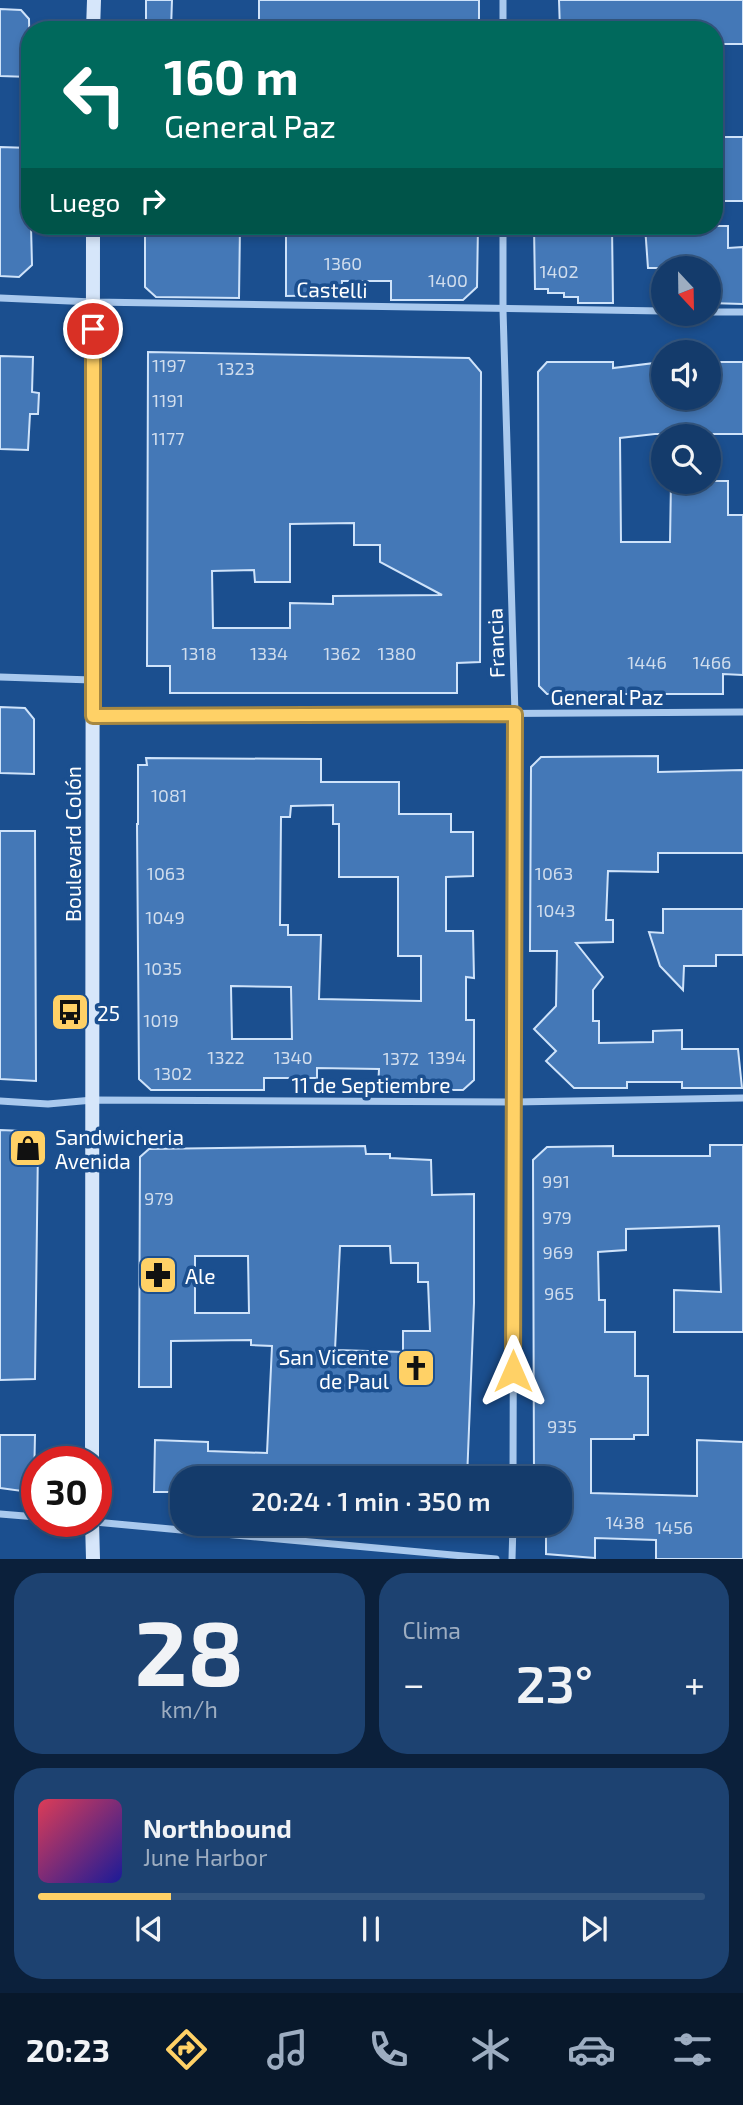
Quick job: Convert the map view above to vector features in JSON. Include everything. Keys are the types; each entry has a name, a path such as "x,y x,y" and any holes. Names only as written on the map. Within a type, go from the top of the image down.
{"main road":[{"path":"93,0 93,21"},
{"name":"Boulevard Colón","path":"92,1446 93,235"},
{"path":"92,1537 93,1559"}],"street":[{"path":"503,0 503,21"},
{"name":"Francia","path":"503,235 515,714 513,1466"},
{"name":"Castelli","path":"0,298 651,312"},
{"path":"721,312 743,312"},
{"path":"0,677 93,680"},
{"name":"General Paz","path":"93,716 743,712"},
{"name":"11 de Septiembre","path":"0,1101 48,1104 93,1100 514,1102 743,1098"},
{"path":"0,1514 21,1516"},
{"path":"112,1523 496,1559"},
{"path":"512,1559 513,1536"}],"building":[{"path":"146,0 172,0 171,21 146,21"},
{"path":"259,0 479,0 479,21 259,21"},
{"path":"559,0 743,0 743,44 723,44 723,21 560,21"},
{"path":"0,9 21,10 29,21 21,21 21,77 0,76"},
{"path":"723,137 743,137 743,201 723,201"},
{"path":"0,147 21,148 21,235 31,235 32,265 19,277 0,276"},
{"path":"723,226 728,226 728,248 743,247 743,304 721,303 721,256 651,256 651,268 648,268 646,235 723,235"},
{"path":"145,235 240,235 239,298 156,297 145,287"},
{"path":"286,235 478,235 477,287 463,300 391,300 391,281 342,281 342,295 286,296"},
{"path":"534,235 612,235 613,303 578,303 578,297 564,297 564,293 548,293 548,289 535,289"},
{"path":"148,352 469,358 481,372 480,662 457,663 457,693 170,693 170,666 147,666","holes":["354,523 354,545 380,545 380,562 442,595 333,596 333,604 290,603 290,628 213,628 212,571 254,570 255,582 290,582 290,524"]},
{"path":"0,356 33,357 32,392 39,393 38,414 30,414 28,450 0,449"},
{"path":"547,362 613,362 613,368 651,363 651,410 721,410 721,362 743,362 743,434 721,434 721,424 651,424 651,434 620,438 621,542 670,542 671,494 721,494 721,481 728,481 728,515 743,515 743,675 723,674 723,694 547,694 539,686 538,372"},
{"path":"0,707 25,708 34,719 34,774 0,773"},
{"path":"658,756 658,772 743,770 743,853 658,853 658,872 608,871 606,920 613,920 613,942 576,943 603,977 593,990 593,1021 599,1021 599,1043 653,1042 653,1031 682,1030 682,1049 738,1049 742,1088 682,1088 682,1082 627,1082 627,1088 574,1088 546,1061 556,1051 534,1029 556,1006 557,951 530,951 531,767 541,757"},
{"path":"146,758 321,759 321,782 399,782 399,814 451,814 451,832 473,832 473,876 446,877 446,931 473,931 474,978 466,977 466,1020 474,1020 474,1080 463,1090 378,1090 379,1069 317,1068 317,1078 264,1078 264,1090 151,1090 139,1079 138,765 147,765","holes":["333,805 333,824 339,824 339,877 398,877 398,956 421,956 421,1001 319,999 321,935 288,935 288,925 280,925 281,817 290,817 291,806","231,986 291,987 292,1039 232,1039"]},
{"path":"0,831 35,831 36,1081 0,1079"},
{"path":"663,909 743,909 743,955 716,955 716,966 684,966 683,990 660,966 649,932 663,933"},
{"path":"0,1130 24,1131 38,1145 35,1379 0,1380"},
{"path":"710,1145 743,1145 743,1332 674,1332 674,1290 721,1292 719,1226 626,1229 626,1250 598,1252 599,1300 605,1300 605,1332 635,1332 635,1376 648,1376 648,1435 634,1435 634,1439 591,1439 591,1493 697,1496 697,1440 743,1442 743,1559 656,1559 656,1540 595,1538 595,1558 546,1554 546,1536 572,1536 572,1466 534,1466 533,1160 547,1147 613,1146 613,1156 710,1156"},
{"path":"365,1146 366,1154 390,1154 390,1158 431,1160 432,1195 474,1194 474,1303 468,1466 170,1466 170,1492 154,1492 155,1440 208,1442 208,1451 267,1453 272,1346 251,1345 251,1340 171,1341 171,1387 139,1387 140,1157 149,1149","holes":["340,1246 390,1246 391,1263 418,1263 418,1282 428,1282 430,1331 403,1331 403,1352 335,1350","195,1256 248,1256 249,1313 195,1313"]},
{"path":"0,1435 35,1435 35,1446 21,1446 21,1491 0,1488"}],"place":[{"name":"25","path":"70,1012"},
{"name":"Sandwicheria Avenida","path":"28,1148"},
{"name":"Ale","path":"158,1275"},
{"name":"San Vicente de Paul","path":"416,1368"}],"route":[{"path":"93,329 93,716 515,714 513,1371"}]}
